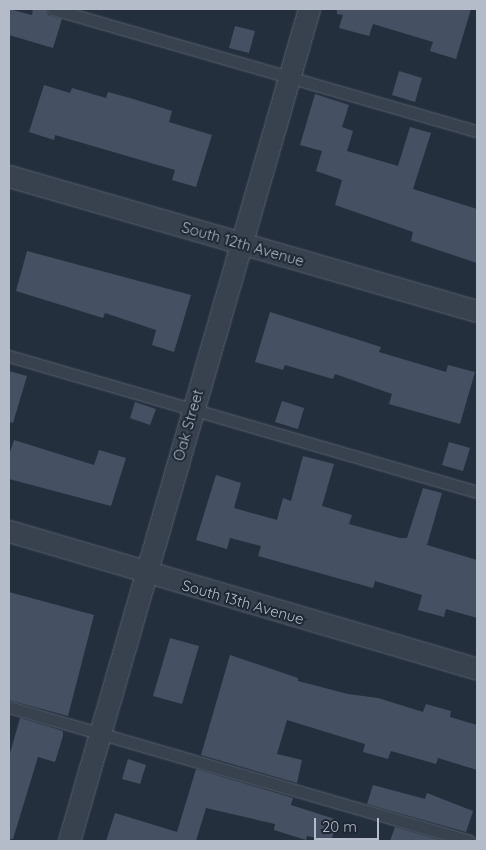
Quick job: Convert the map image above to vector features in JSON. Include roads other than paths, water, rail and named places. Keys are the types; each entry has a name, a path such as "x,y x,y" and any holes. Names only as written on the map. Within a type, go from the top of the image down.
{"street":[{"name":"Oak Street","path":"69,841 308,9"},
{"name":"South 12th Avenue","path":"9,176 477,311"},
{"name":"South 13th Avenue","path":"9,531 145,573 477,669"}],"lane":[{"path":"53,9 477,131"},
{"path":"9,356 477,492"},
{"path":"9,707 469,841"}]}
